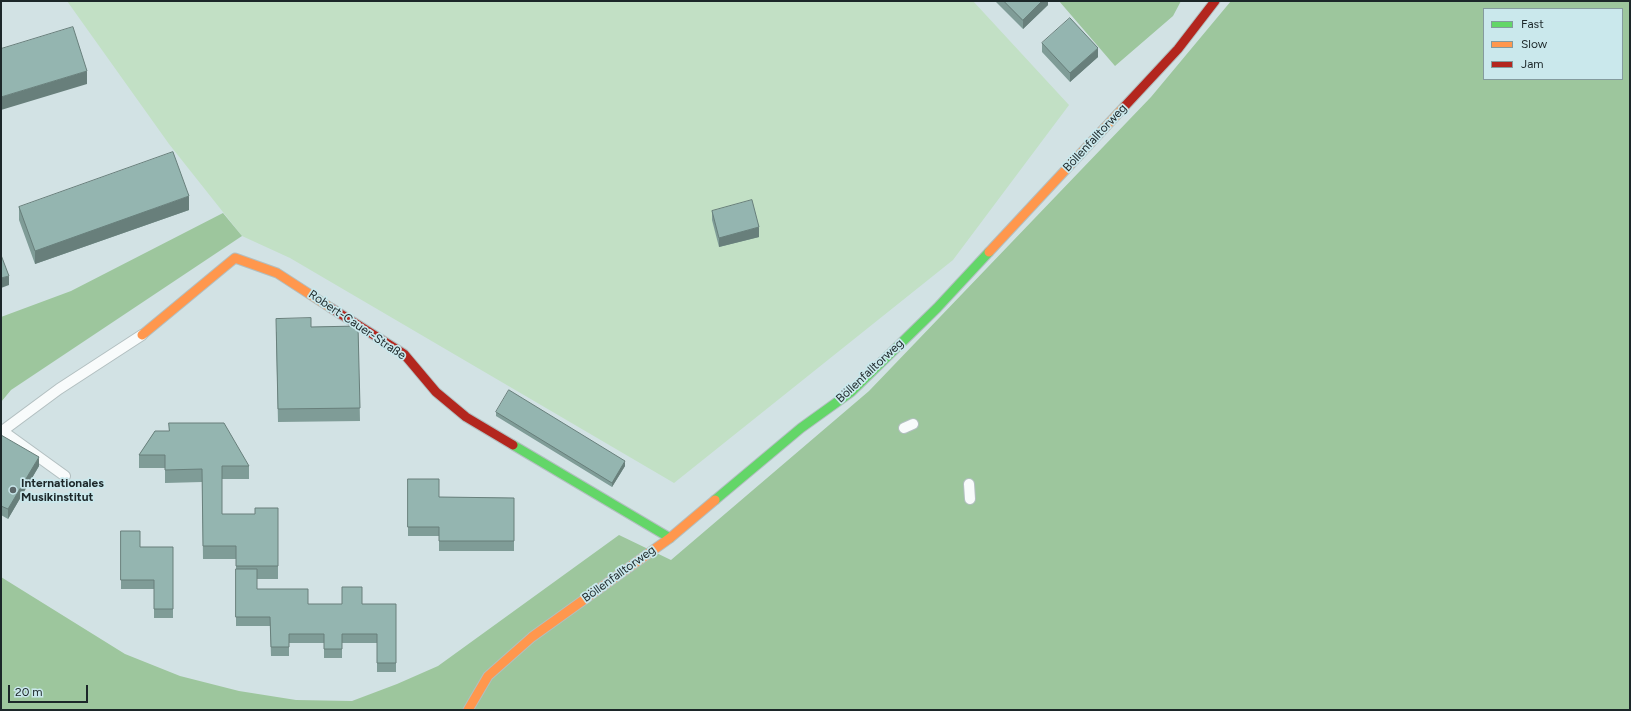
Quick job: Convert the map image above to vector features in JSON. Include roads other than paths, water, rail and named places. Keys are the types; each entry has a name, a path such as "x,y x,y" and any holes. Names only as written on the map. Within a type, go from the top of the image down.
{"street":[{"name":"Böllenfalltorweg","path":"468,710 488,676 532,637 670,538 801,428 851,392 937,308 1178,49 1215,1"},
{"name":"Robert-Cauer-Straße","path":"142,335 235,258 277,273 404,354 436,392 466,417 670,538"}],"lane":[{"path":"64,476 2,432 59,389 142,335"},
{"path":"904,428 913,424"},
{"path":"969,484 970,499"}],"place":[{"name":"Internationales Musikinstitut","path":"13,490"}]}
